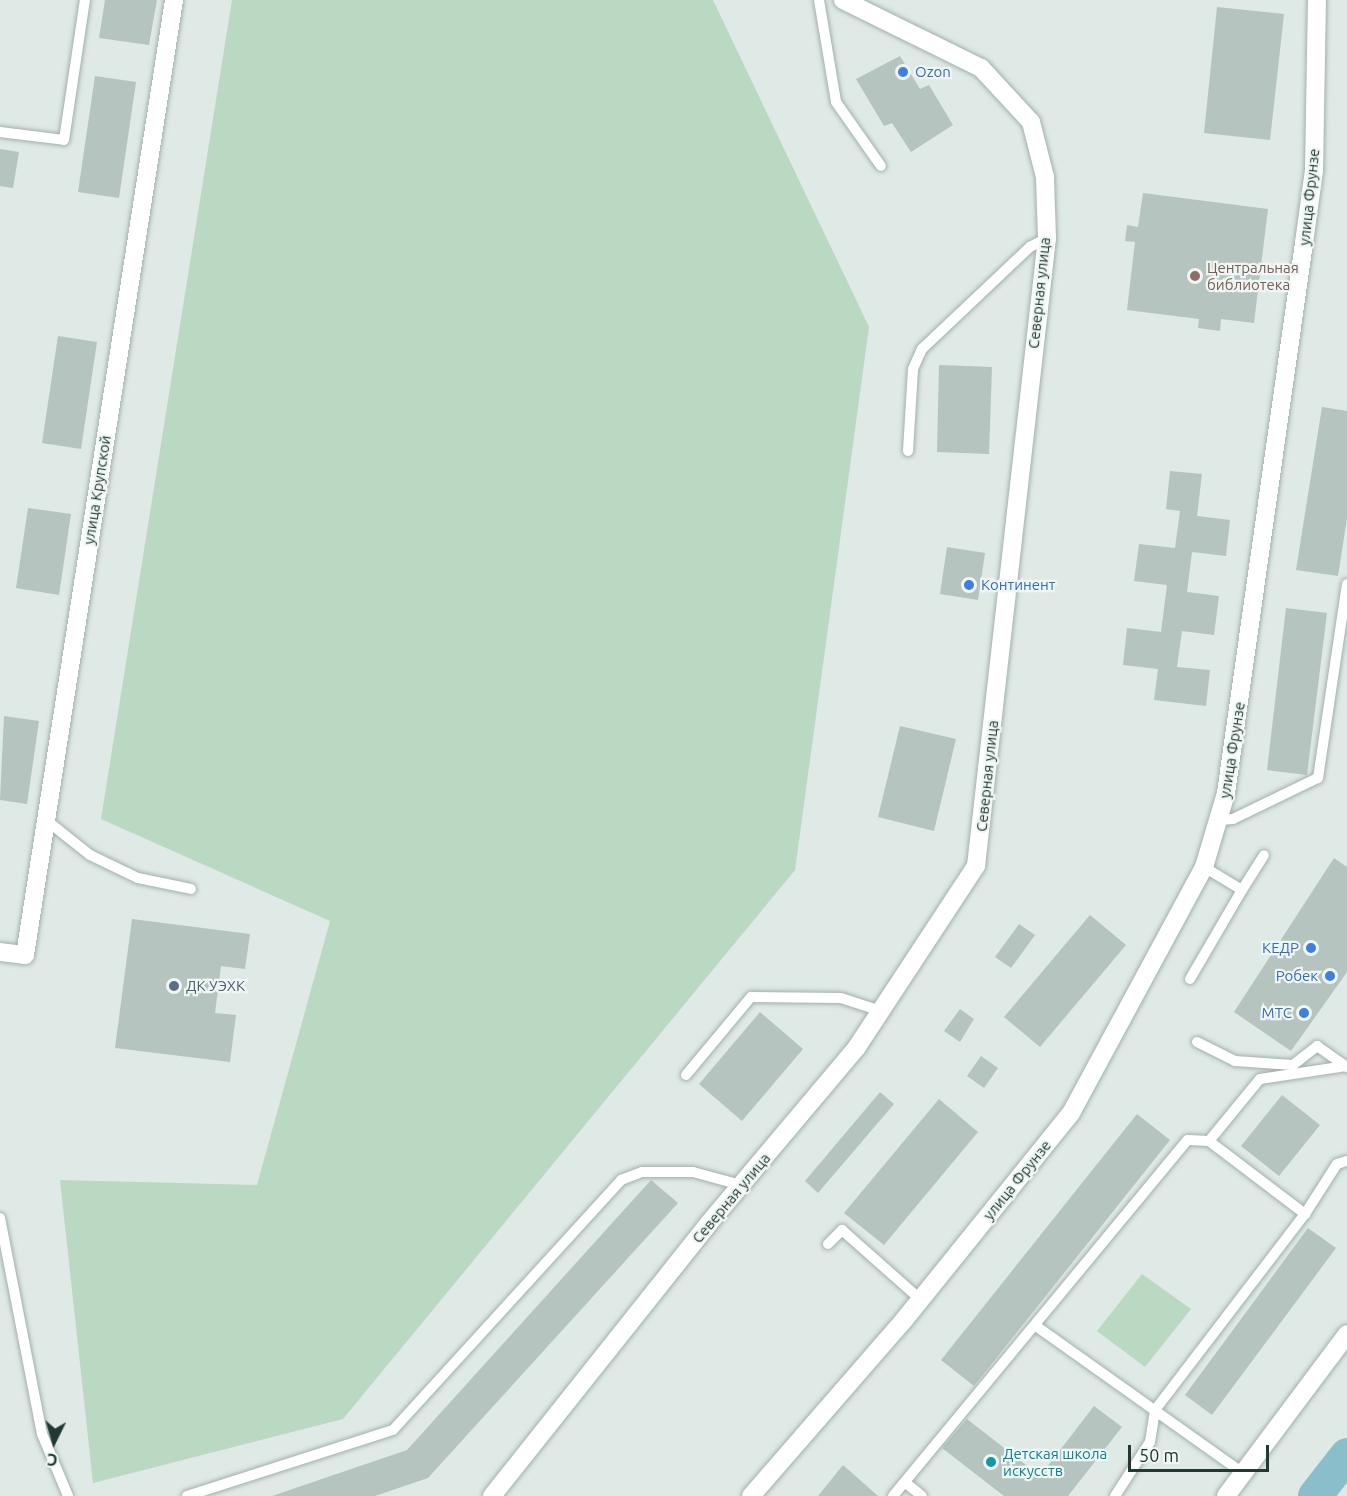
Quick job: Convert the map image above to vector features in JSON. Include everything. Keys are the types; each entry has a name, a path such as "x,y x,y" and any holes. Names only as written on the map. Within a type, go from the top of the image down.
{"street":[{"name":"улица Крупской","path":"0,952 25,955 174,0"},
{"name":"Северная улица","path":"492,1496 741,1185 857,1047 976,866 1047,238 1045,177 1031,122 981,68 843,0"},
{"name":"улица Фрунзе","path":"751,1496 920,1299 1071,1113 1204,867 1227,794 1314,170 1317,0"},
{"path":"1226,1496 1347,1334"}],"lane":[{"path":"0,132 64,140 86,0"},
{"path":"819,0 836,102 881,166"},
{"path":"908,451 913,369 922,349 1030,247 1047,238"},
{"path":"1218,820 1233,819 1318,778 1347,584"},
{"path":"46,820 90,855 138,878 191,888"},
{"path":"1190,979 1264,855"},
{"path":"1204,867 1242,890"},
{"path":"686,1075 751,997 841,998 881,1011"},
{"path":"1197,1042 1235,1061 1293,1065 1317,1046 1346,1066"},
{"path":"1209,1141 1260,1079 1346,1066"},
{"path":"893,1496 907,1484 1188,1140 1209,1141 1305,1214"},
{"path":"1115,1496 1150,1443 1155,1410 1305,1214 1337,1164 1347,1161"},
{"path":"187,1496 393,1430 621,1180 642,1172 693,1172 741,1185"},
{"path":"0,1218 42,1434 68,1496"},
{"path":"828,1244 842,1230 920,1299"},
{"path":"1036,1326 1243,1473"},
{"path":"907,1484 922,1496"}],"green space":[{"path":"232,0 713,0 869,327 795,870 343,1419 93,1483 60,1180 257,1185 330,921 101,819"},
{"path":"1142,1274 1191,1309 1145,1367 1097,1331"}],"building":[{"path":"105,0 157,0 149,45 99,38"},
{"path":"1217,7 1284,14 1270,140 1204,133"},
{"path":"900,56 920,89 929,85 953,125 911,152 892,123 884,126 856,79"},
{"path":"95,76 136,82 119,198 78,192"},
{"path":"0,149 19,152 13,188 0,186"},
{"name":"Центральная библиотека","path":"1143,193 1268,209 1254,323 1221,319 1220,331 1198,328 1199,319 1127,310 1135,242 1125,241 1127,225 1138,227"},
{"path":"58,336 97,342 81,449 42,443"},
{"path":"939,365 992,367 989,454 937,452"},
{"path":"1322,407 1347,411 1347,518 1338,576 1296,570"},
{"path":"1170,471 1202,474 1197,516 1230,520 1226,556 1192,552 1187,592 1219,596 1214,635 1182,631 1177,667 1210,670 1206,706 1154,700 1158,669 1123,665 1127,628 1161,632 1167,585 1134,581 1139,544 1175,548 1180,511 1166,509"},
{"path":"28,508 71,514 59,595 16,588"},
{"path":"947,547 985,553 978,600 940,594"},
{"path":"1286,608 1327,613 1307,775 1267,770"},
{"path":"4,716 39,721 27,804 0,800"},
{"path":"900,726 956,739 934,831 878,817"},
{"name":"КЕДР","path":"1334,858 1347,867 1347,972 1291,1051 1234,1012"},
{"path":"1090,915 1126,945 1040,1047 1004,1017"},
{"path":"132,919 250,934 245,969 221,966 215,1013 236,1015 230,1062 115,1048"},
{"path":"1019,924 1035,935 1011,968 995,957"},
{"path":"960,1009 974,1019 960,1042 944,1031"},
{"path":"760,1012 803,1049 742,1121 699,1084"},
{"path":"981,1056 998,1068 984,1088 967,1076"},
{"path":"880,1092 894,1104 818,1193 805,1181"},
{"path":"1282,1095 1320,1125 1279,1176 1241,1146"},
{"path":"939,1099 978,1132 884,1245 844,1213"},
{"path":"1137,1114 1170,1140 974,1386 941,1360"},
{"path":"651,1180 678,1203 428,1478 375,1496 272,1496 407,1450"},
{"path":"1308,1228 1336,1248 1212,1415 1185,1395"},
{"name":"Детская школа искусств","path":"1094,1406 1122,1427 1068,1496 1004,1496 942,1448 967,1419 1040,1476"},
{"path":"843,1465 878,1496 818,1496"}],"waterway":[{"path":"1315,1496 1347,1455"}],"place":[{"name":"Ozon","path":"903,72"},
{"name":"Центральная библиотека","path":"1195,276"},
{"name":"Континент","path":"969,585"},
{"name":"КЕДР","path":"1311,948"},
{"name":"Робек","path":"1330,976"},
{"name":"ДК УЭХК","path":"174,986"},
{"name":"МТС","path":"1304,1013"},
{"name":"Детская школа искусств","path":"991,1462"}]}
